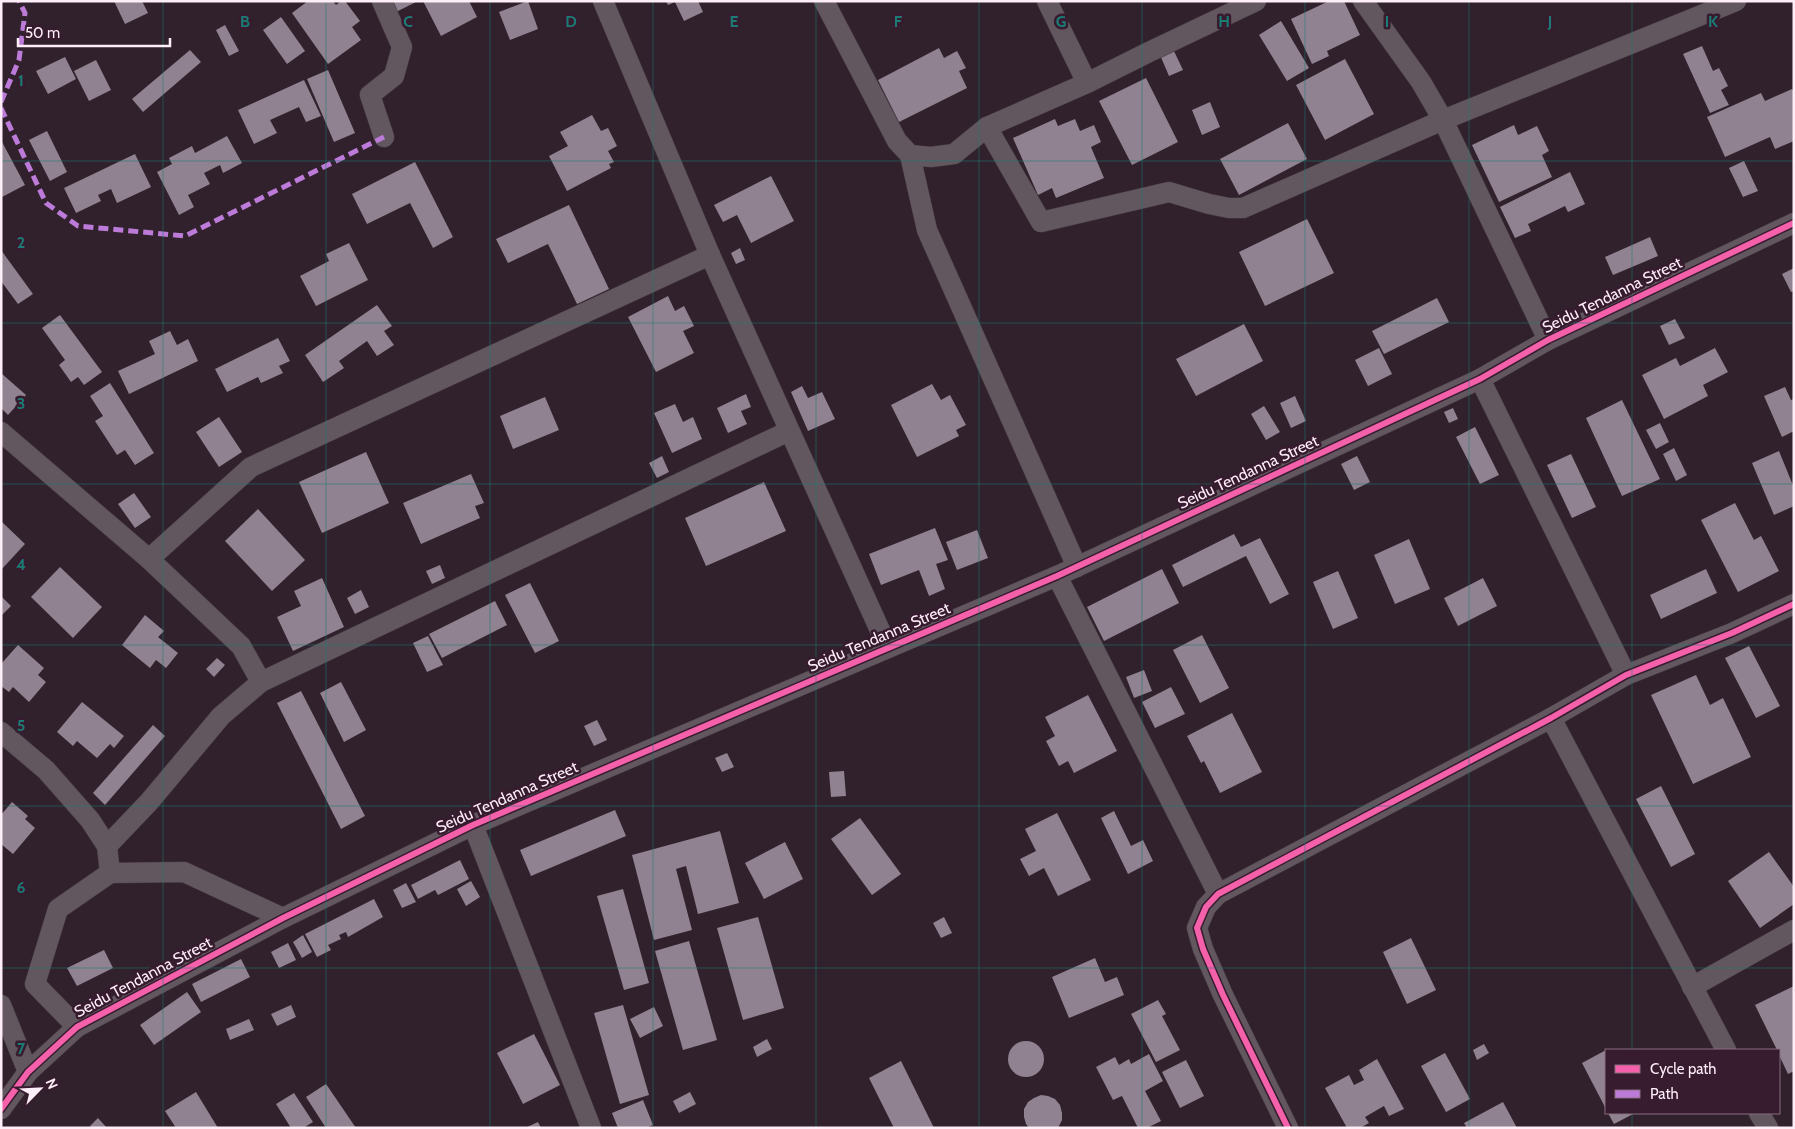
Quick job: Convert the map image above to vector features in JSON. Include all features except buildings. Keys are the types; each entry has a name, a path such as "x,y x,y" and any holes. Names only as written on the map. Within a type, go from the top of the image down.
{"street":[{"path":"382,1 402,47 394,76 370,95 384,137"},
{"path":"603,1 710,254 888,648"},
{"path":"824,1 897,142 910,155 927,230 1077,567"},
{"path":"1047,1 1087,83"},
{"path":"910,155 931,157 954,154 987,127 1087,83 1256,1"},
{"path":"1363,1 1421,82 1443,120 1548,340"},
{"path":"987,127 1041,222 1169,192 1209,204 1229,208 1244,208 1443,120 1736,1"},
{"name":"Seidu Tendanna Street","path":"1,1109 28,1072 77,1027 283,918 473,826 1077,567 1480,379 1548,340 1794,223"},
{"path":"149,558 251,467 710,254"},
{"path":"1480,379 1626,675"},
{"path":"107,846 149,802 221,716 262,682 789,431"},
{"path":"1,432 149,558 241,646 262,682"},
{"path":"1057,576 1218,894"},
{"path":"1288,1128 1223,995 1203,949 1197,928 1206,907 1218,894 1551,718 1626,675 1732,633 1794,604"},
{"path":"1551,718 1725,1049"},
{"path":"1,732 46,770 90,820 107,846 110,873"},
{"path":"473,826 591,1128"},
{"path":"77,1027 34,984 58,909 110,873 184,872 283,918"},
{"path":"1692,987 1794,930"},
{"path":"1,1005 28,1072"},
{"path":"1761,1114 1768,1128"}],"marked path":[{"path":"1,102 19,60 25,13 19,1"},
{"path":"1,108 46,203 78,226 185,236 384,137"}],"cycle path":[{"path":"1,1109 28,1072 77,1027 283,918 473,825 1057,576 1480,379 1548,340 1794,223"},
{"path":"1288,1128 1223,995 1203,949 1197,928 1206,907 1218,894 1551,718 1626,675 1732,633 1794,604"}]}
